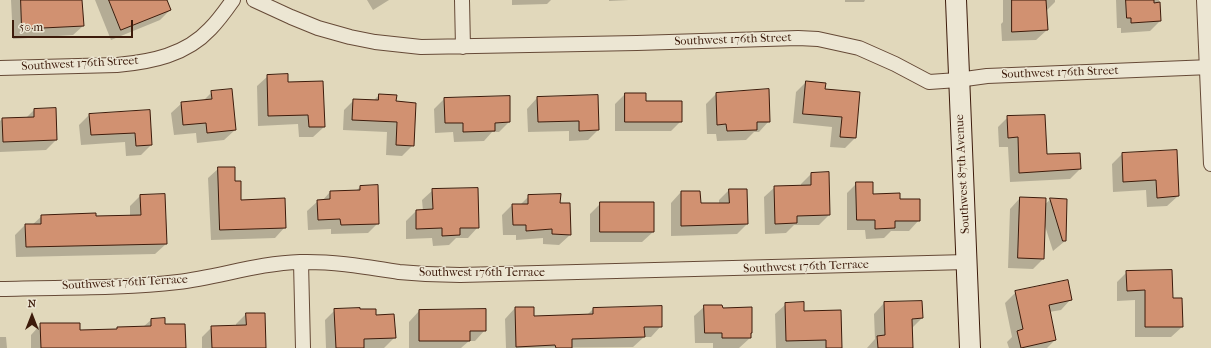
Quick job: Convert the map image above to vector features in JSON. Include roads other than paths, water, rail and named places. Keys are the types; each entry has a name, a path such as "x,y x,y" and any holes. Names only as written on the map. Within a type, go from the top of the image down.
{"street":[{"name":"Southwest 176th Street","path":"0,68 135,64 161,58 178,52 195,42 210,30 233,0"},
{"name":"Southwest 176th Street","path":"254,0 298,20 350,37 406,46 463,47 798,38 831,41 859,48 895,64 929,82 988,76 1209,68"},
{"path":"462,0 463,47"},
{"name":"Southwest 87th Avenue","path":"956,0 958,80 970,348"},
{"path":"1204,0 1209,68 1211,164"},
{"path":"301,262 303,348"},
{"name":"Southwest 176th Terrace","path":"0,289 169,283 256,266 301,262 348,265 432,275 460,275 967,262"}]}
